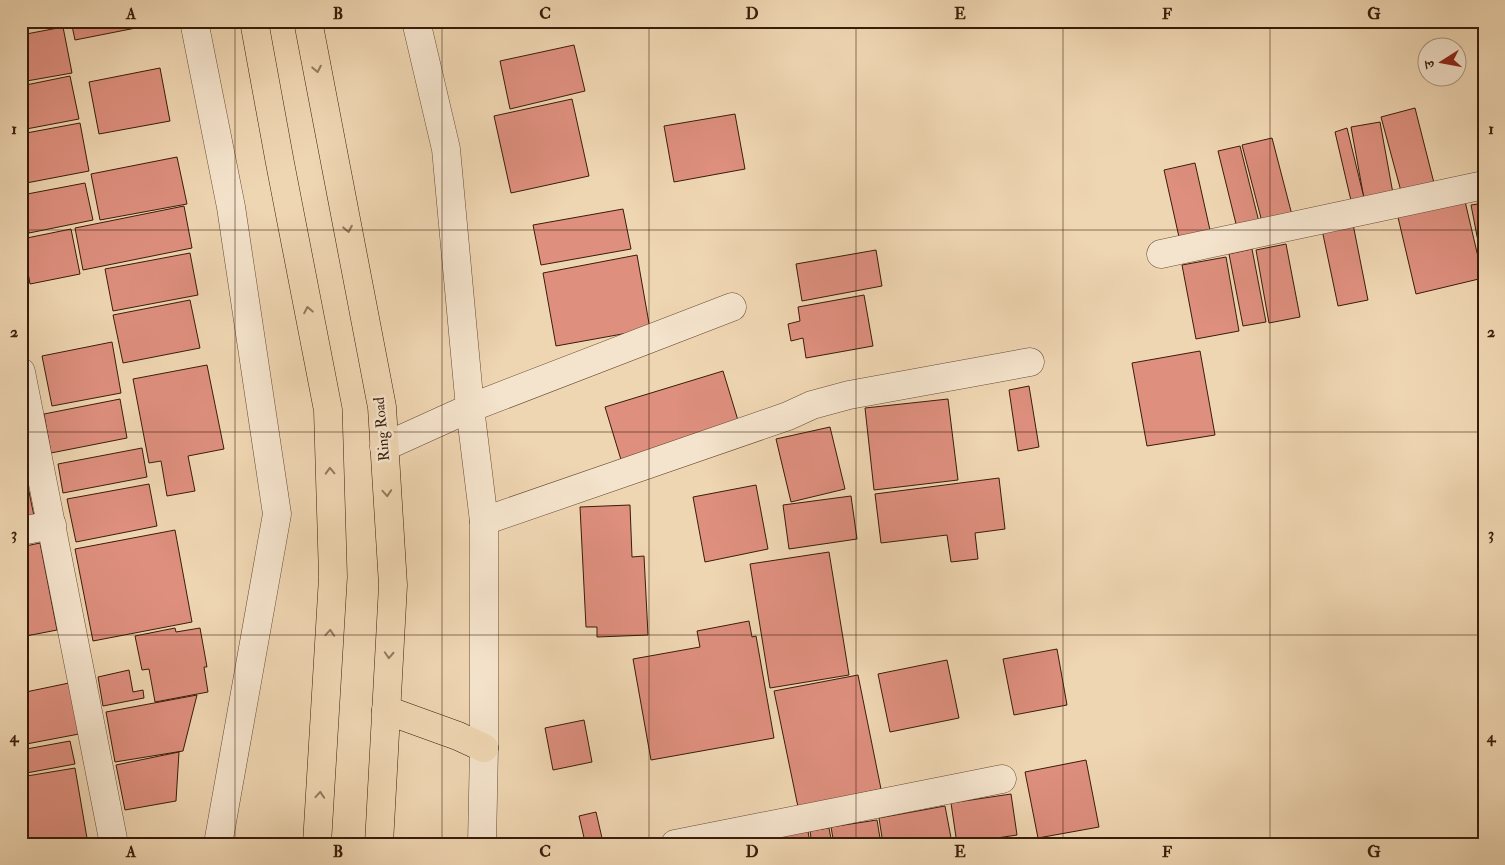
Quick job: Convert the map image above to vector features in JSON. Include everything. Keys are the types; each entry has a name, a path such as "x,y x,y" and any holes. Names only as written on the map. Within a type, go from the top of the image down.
{"highway":[{"path":"254,21 328,410 333,577 316,844"},
{"name":"Ring Road","path":"308,21 382,407 393,585 379,844"},
{"path":"386,710 458,736 484,748"}],"street":[{"path":"194,21 231,207 277,514 218,844"},
{"path":"416,21 446,149 470,408 484,521 482,844"},
{"path":"1161,254 1484,185"},
{"path":"384,447 470,408 732,307"},
{"path":"484,521 788,416 812,405 850,395 1030,362"},
{"path":"21,372 114,844"},
{"path":"21,531 52,525"},
{"path":"675,844 1002,779"}],"building":[{"path":"21,21 59,21 59,23 21,30"},
{"path":"71,21 155,21 156,24 75,40"},
{"path":"63,27 72,73 21,82 21,35"},
{"path":"574,45 585,91 510,109 500,61"},
{"path":"160,68 170,121 99,134 89,82"},
{"path":"70,76 79,119 21,130 21,86"},
{"path":"572,99 589,176 511,193 494,116"},
{"path":"1415,108 1435,187 1402,195 1381,117"},
{"path":"735,114 745,169 674,182 664,126"},
{"path":"1380,122 1394,199 1365,204 1351,127"},
{"path":"80,123 89,171 21,184 21,134"},
{"path":"1347,128 1365,202 1352,205 1335,132"},
{"path":"1272,138 1292,215 1262,222 1242,145"},
{"path":"1240,146 1259,222 1237,228 1218,151"},
{"path":"177,157 187,204 100,220 91,174"},
{"path":"1195,163 1212,239 1181,246 1164,170"},
{"path":"85,183 93,220 29,233 22,195"},
{"path":"1464,197 1483,278 1416,294 1397,213"},
{"path":"1484,203 1484,272 1471,205"},
{"path":"184,206 192,248 83,270 75,228"},
{"path":"623,209 631,249 541,265 533,225"},
{"path":"1351,214 1368,300 1338,306 1320,220"},
{"path":"71,229 80,274 30,284 22,239"},
{"path":"1286,244 1300,317 1269,323 1256,250"},
{"path":"1252,249 1266,322 1243,326 1229,254"},
{"path":"876,250 882,286 802,301 796,264"},
{"path":"190,253 198,295 113,311 105,269"},
{"path":"637,255 650,329 556,346 543,273"},
{"path":"1226,257 1239,331 1196,339 1182,265"},
{"path":"864,295 873,346 806,358 803,338 791,341 788,324 800,321 798,307"},
{"path":"190,300 200,348 123,363 113,315"},
{"path":"112,342 121,393 52,406 42,356"},
{"path":"1200,351 1215,435 1147,446 1132,363"},
{"path":"207,365 224,449 188,456 195,491 167,496 161,461 149,463 133,379"},
{"path":"723,371 740,427 622,463 605,407"},
{"path":"1029,386 1039,447 1018,451 1009,390"},
{"path":"120,399 127,438 51,453 44,414"},
{"path":"948,399 958,480 874,490 865,408"},
{"path":"830,427 845,489 791,502 776,439"},
{"path":"142,448 147,477 63,493 58,464"},
{"path":"21,453 34,516 21,519"},
{"path":"999,478 1005,529 975,533 978,559 951,562 947,535 881,543 875,494"},
{"path":"149,484 157,526 76,542 67,499"},
{"path":"756,485 768,549 705,562 693,497"},
{"path":"851,496 857,539 789,549 783,505"},
{"path":"630,505 632,557 644,556 648,635 597,637 597,627 586,627 580,507"},
{"path":"175,530 192,622 93,641 75,549"},
{"path":"40,543 57,630 21,637 21,547"},
{"path":"829,552 849,675 770,688 750,564"},
{"path":"749,621 752,637 756,636 774,738 651,760 633,659 700,647 697,631"},
{"path":"175,628 176,632 200,628 207,667 204,667 208,692 155,702 149,669 142,670 135,636"},
{"path":"1057,649 1067,705 1014,715 1003,659"},
{"path":"947,660 959,718 890,732 878,674"},
{"path":"129,670 133,692 143,690 144,698 103,706 98,677"},
{"path":"858,675 881,789 798,807 774,691"},
{"path":"69,683 79,734 21,745 21,693"},
{"path":"197,695 183,751 115,762 106,712"},
{"path":"584,720 592,762 553,770 545,728"},
{"path":"70,741 75,764 21,774 21,750"},
{"path":"179,752 176,801 125,810 116,765"},
{"path":"1086,760 1099,827 1038,838 1025,772"},
{"path":"75,768 88,844 21,844 21,777"},
{"path":"1011,794 1017,835 957,844 951,803"},
{"path":"945,806 952,843 883,844 879,818"},
{"path":"596,812 602,838 585,842 579,816"},
{"path":"877,820 881,844 834,844 831,827"},
{"path":"829,828 832,844 812,844 810,831"},
{"path":"808,831 810,844 773,844 772,837"}]}
